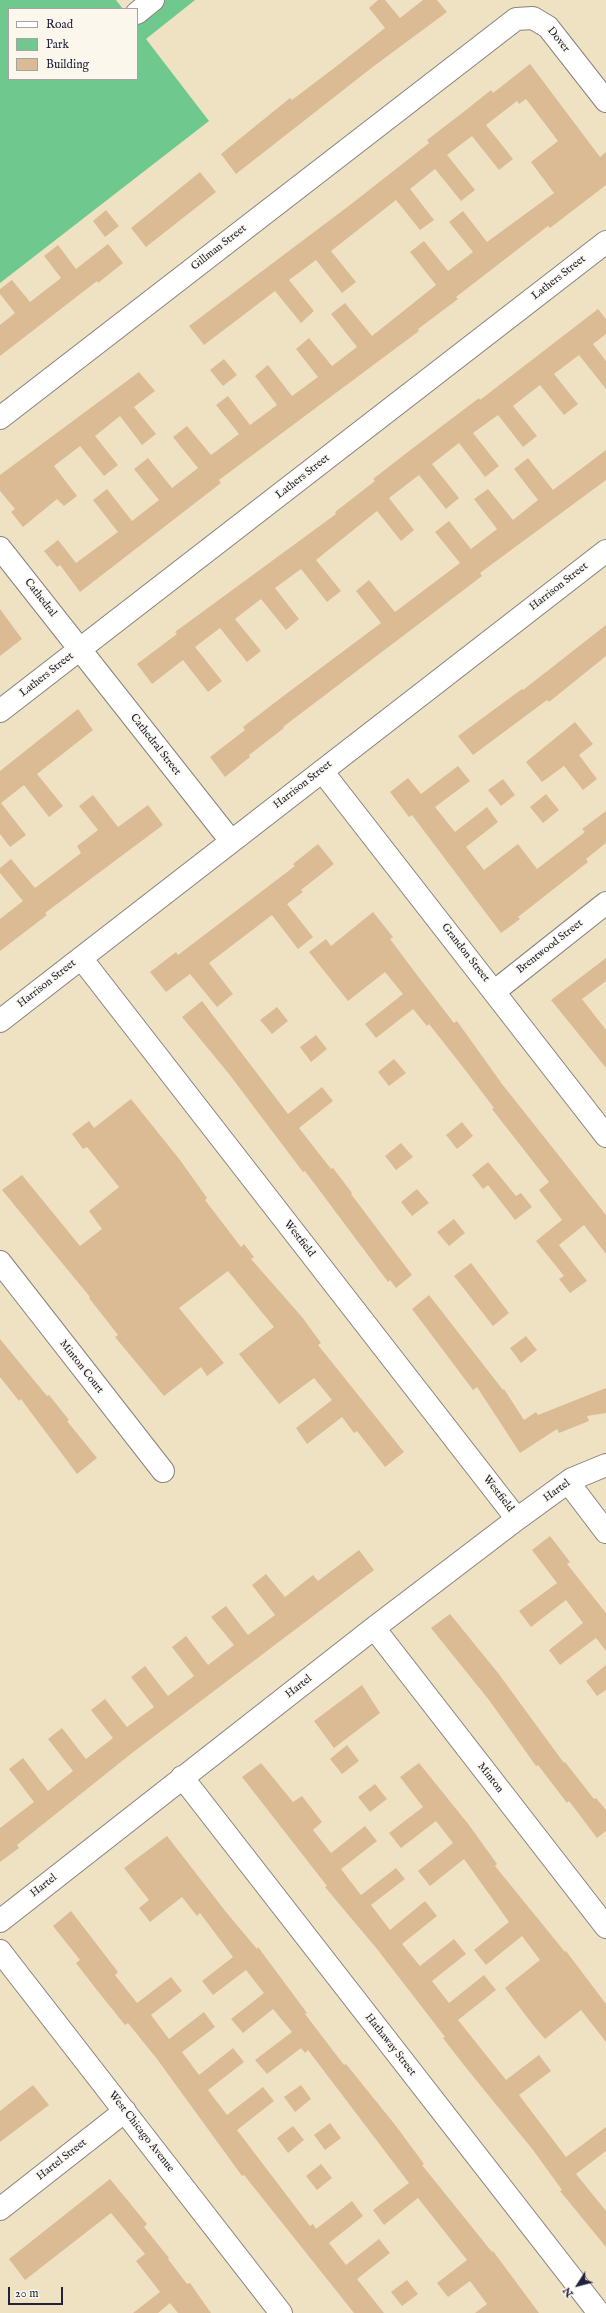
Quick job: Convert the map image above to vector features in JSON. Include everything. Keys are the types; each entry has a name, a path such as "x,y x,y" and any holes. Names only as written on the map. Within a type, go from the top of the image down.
{"street":[{"path":"138,12 153,0"},
{"name":"Dover","path":"438,79 510,22 524,17 533,18 548,27 606,101"},
{"name":"Gillman Street","path":"0,418 438,79"},
{"name":"Lathers Street","path":"0,711 606,242"},
{"name":"Cathedral","path":"0,548 80,649"},
{"name":"Harrison Street","path":"0,1021 606,551"},
{"name":"Cathedral Street","path":"80,649 231,841"},
{"name":"Grandon Street","path":"322,771 495,991 606,1136"},
{"name":"Brentwood Street","path":"495,991 606,903"},
{"name":"Westfield","path":"81,958 517,1519"},
{"name":"Minton Court","path":"0,1262 162,1471"},
{"name":"Hartel","path":"0,1921 182,1777 517,1519 568,1482 606,1465"},
{"path":"568,1482 606,1532"},
{"name":"Minton","path":"374,1628 606,1927"},
{"name":"Hathaway Street","path":"182,1777 598,2313"},
{"name":"West Chicago Avenue","path":"0,1951 282,2313"},
{"name":"Hartel Street","path":"0,2209 125,2111"}],"green space":[{"path":"0,0 116,0 122,8 8,8 8,80 138,80 138,12 154,0 195,0 146,39 209,121 0,283"}],"building":[{"path":"378,0 385,0 400,18 423,0 437,0 447,12 374,66 236,174 221,154 290,98 292,100 385,28 369,8"},
{"path":"530,64 600,157 606,152 606,185 550,228 548,226 456,297 458,299 418,329 419,331 219,480 221,483 80,592 60,565 57,567 44,551 58,540 76,563 118,532 93,500 107,489 132,521 159,500 134,469 148,458 172,488 198,468 173,437 187,426 211,455 239,434 216,405 228,396 250,425 277,405 255,376 268,365 292,396 318,377 296,349 309,338 332,366 357,347 331,314 345,303 372,336 436,285 410,252 424,241 448,271 473,252 449,222 463,211 487,242 554,193 531,162 558,141 526,99 519,104 517,101 486,125 513,159 499,170 472,136 447,155 475,190 461,201 435,169 410,189 434,220 420,230 396,200 331,251 356,282 342,293 316,260 289,280 314,311 301,323 275,291 204,345 189,326 350,205 429,143 427,140 491,90 493,93"},
{"path":"200,172 216,192 146,247 131,228"},
{"path":"106,210 119,226 105,237 93,221"},
{"path":"108,244 123,263 98,283 97,281 0,356 0,325 15,313 0,294 0,289 12,280 30,302 61,278 44,256 58,245 76,269"},
{"path":"598,309 606,319 606,334 593,344 606,361 606,389 579,355 554,374 578,404 564,415 540,385 513,406 537,436 523,447 498,415 473,433 499,466 485,477 459,443 432,464 459,498 446,509 419,475 389,498 414,530 401,541 377,511 316,560 341,591 327,602 301,569 275,588 299,619 286,630 261,599 235,619 261,651 247,662 220,628 195,647 222,681 208,692 183,660 152,684 137,664 177,634 175,632 336,514 335,512 375,481 373,479 479,398 480,400"},
{"path":"224,359 237,375 223,386 210,370"},
{"path":"139,372 155,391 134,407 156,434 142,445 120,416 95,436 118,465 104,476 80,446 54,466 77,496 64,506 57,499 23,527 11,512 15,509 0,491 0,475"},
{"path":"606,450 606,480 480,573 482,576 283,727 284,728 249,755 250,757 225,777 210,757 245,730 243,727 381,623 356,591 369,580 395,612 460,563 435,532 449,521 471,549 497,529 474,499 488,489 513,520 538,500 514,469 528,458 553,490"},
{"path":"0,609 22,639 0,656"},
{"path":"606,625 606,656 549,702 547,700 473,755 458,736 522,689 523,690"},
{"path":"78,709 93,730 37,774 63,806 49,817 24,785 1,803 26,835 10,847 0,834 0,771"},
{"path":"575,722 593,744 579,755 597,779 583,790 564,766 542,782 526,762"},
{"path":"458,766 470,781 435,807 455,832 487,807 498,822 466,847 484,870 518,844 537,869 585,832 582,829 606,811 606,843 586,859 588,862 518,917 520,919 501,933 412,815 409,817 390,792 408,778 421,794"},
{"path":"503,779 515,795 501,806 488,790"},
{"path":"546,794 559,810 543,823 530,807"},
{"path":"93,795 118,827 148,805 163,825 45,913 47,915 0,951 0,919 23,901 0,873 0,868 11,859 35,888 81,853 77,846 98,830 79,806"},
{"path":"318,844 334,864 301,890 303,892 287,904 313,937 298,949 272,915 209,963 233,994 217,1007 190,974 166,992 150,972 176,952 178,955 295,866 293,864"},
{"path":"373,912 393,937 390,939 417,975 454,1023 457,1021 502,1084 606,1215 606,1254 584,1225 559,1245 587,1281 570,1293 559,1279 564,1276 536,1241 562,1220 539,1190 549,1182 492,1109 494,1108 466,1071 429,1024 427,1026 413,1009 376,1038 365,1024 403,994 385,972 348,1001 309,952 326,939 331,946"},
{"path":"606,958 606,981 582,999 606,1030 606,1068 551,1000"},
{"path":"202,1001 288,1114 322,1087 333,1101 299,1128 331,1169 333,1168 412,1275 396,1288 390,1280 388,1282 305,1171 303,1172 229,1074 182,1017"},
{"path":"277,1007 288,1021 272,1034 260,1020"},
{"path":"316,1035 327,1049 311,1062 300,1047"},
{"path":"394,1059 406,1073 389,1086 378,1072"},
{"path":"131,1099 180,1160 207,1198 205,1200 241,1247 244,1244 254,1257 251,1259 302,1317 321,1343 318,1345 404,1452 385,1467 357,1431 354,1433 342,1417 307,1444 296,1428 332,1400 314,1378 279,1404 239,1354 274,1327 228,1271 179,1308 224,1363 207,1376 201,1367 164,1396 115,1337 118,1335 89,1298 90,1297 2,1190 22,1175 80,1246 102,1229 89,1211 119,1187 87,1147 83,1149 72,1134 89,1121 94,1128"},
{"path":"462,1122 473,1136 457,1149 446,1135"},
{"path":"401,1143 413,1157 396,1170 385,1156"},
{"path":"488,1162 516,1196 521,1193 532,1207 515,1220 488,1185 483,1189 472,1175"},
{"path":"417,1189 429,1203 412,1216 401,1202"},
{"path":"454,1219 465,1233 449,1246 437,1232"},
{"path":"471,1263 509,1313 493,1326 454,1276"},
{"path":"429,1295 503,1390 504,1389 524,1420 536,1412 538,1415 606,1388 606,1413 587,1416 589,1421 559,1433 557,1429 520,1453 477,1387 473,1390 412,1309"},
{"path":"526,1336 537,1350 521,1363 510,1348"},
{"path":"0,1339 47,1396 49,1395 69,1420 67,1421 97,1458 77,1474 21,1399 19,1401 0,1377"},
{"path":"550,1536 570,1562 567,1564 606,1613 606,1651 596,1638 560,1665 549,1650 583,1623 566,1600 531,1627 519,1611 557,1583 532,1550"},
{"path":"359,1550 374,1570 132,1753 17,1845 19,1848 0,1862 0,1828 34,1802 9,1769 23,1758 48,1791 73,1771 48,1739 62,1728 86,1759 113,1738 91,1710 105,1699 127,1727 154,1707 131,1677 145,1666 168,1696 194,1676 172,1647 186,1636 208,1665 234,1645 211,1617 226,1606 248,1635 275,1615 252,1585 266,1574 285,1597 313,1575 318,1581"},
{"path":"450,1614 498,1673 564,1763 565,1762 594,1799 596,1798 606,1810 606,1831 597,1838 569,1801 567,1803 538,1765 536,1766 489,1700 431,1628"},
{"path":"606,1665 606,1690 597,1696 586,1681"},
{"path":"362,1685 380,1713 334,1748 314,1721"},
{"path":"347,1745 359,1761 342,1774 330,1759"},
{"path":"261,1763 293,1802 302,1796 322,1822 313,1830 331,1853 365,1826 377,1841 341,1869 361,1895 396,1868 405,1879 371,1905 390,1930 425,1901 437,1916 402,1944 420,1966 454,1939 466,1954 432,1981 449,2003 484,1975 496,1990 458,2020 506,2080 539,2055 551,2071 519,2095 566,2157 606,2127 606,2151 576,2174 606,2211 606,2247 560,2191 562,2190 533,2150 463,2064 443,2038 445,2037 377,1949 325,1887 327,1886 242,1777"},
{"path":"419,1763 469,1825 497,1864 495,1866 565,1952 566,1951 606,2004 606,2042 581,2010 545,2039 533,2025 505,1988 540,1960 522,1936 486,1965 474,1950 509,1922 464,1859 430,1886 418,1871 453,1843 436,1821 401,1848 389,1833 423,1807 400,1777"},
{"path":"375,1784 387,1799 370,1812 358,1797"},
{"path":"167,1836 226,1912 257,1949 258,1947 307,2013 305,2014 344,2065 346,2064 396,2126 424,2164 422,2165 492,2252 493,2251 539,2313 475,2313 487,2304 470,2281 448,2297 437,2283 467,2260 418,2198 384,2225 373,2210 409,2183 308,2050 305,2053 301,2048 267,2074 255,2060 292,2032 273,2009 243,2033 231,2019 264,1993 246,1970 213,1995 202,1981 233,1957 200,1913 197,1916 182,1897 150,1922 139,1908 149,1900 124,1868"},
{"path":"71,1911 118,1972 115,1975 137,2003 171,1977 182,1991 151,2015 169,2039 204,2012 215,2027 182,2052 199,2075 233,2048 244,2062 208,2090 227,2115 263,2087 274,2101 237,2130 310,2226 313,2224 316,2229 352,2201 363,2216 329,2243 346,2265 379,2239 390,2253 357,2279 384,2313 354,2313 244,2175 242,2176 157,2059 128,2023 125,2025 96,1989 76,1963 80,1960 53,1926"},
{"path":"33,2085 49,2105 0,2142 0,2111"},
{"path":"301,2085 311,2099 295,2112 284,2097"},
{"path":"330,2123 341,2138 325,2150 314,2135"},
{"path":"293,2126 304,2140 288,2153 277,2138"},
{"path":"321,2164 332,2178 317,2190 306,2176"},
{"path":"110,2179 147,2224 144,2227 169,2258 168,2259 187,2284 190,2283 211,2313 178,2313 170,2303 158,2313 133,2313 160,2292 136,2261 145,2254 111,2213 25,2280 9,2259"},
{"path":"407,2280 418,2294 402,2306 391,2292"}]}
